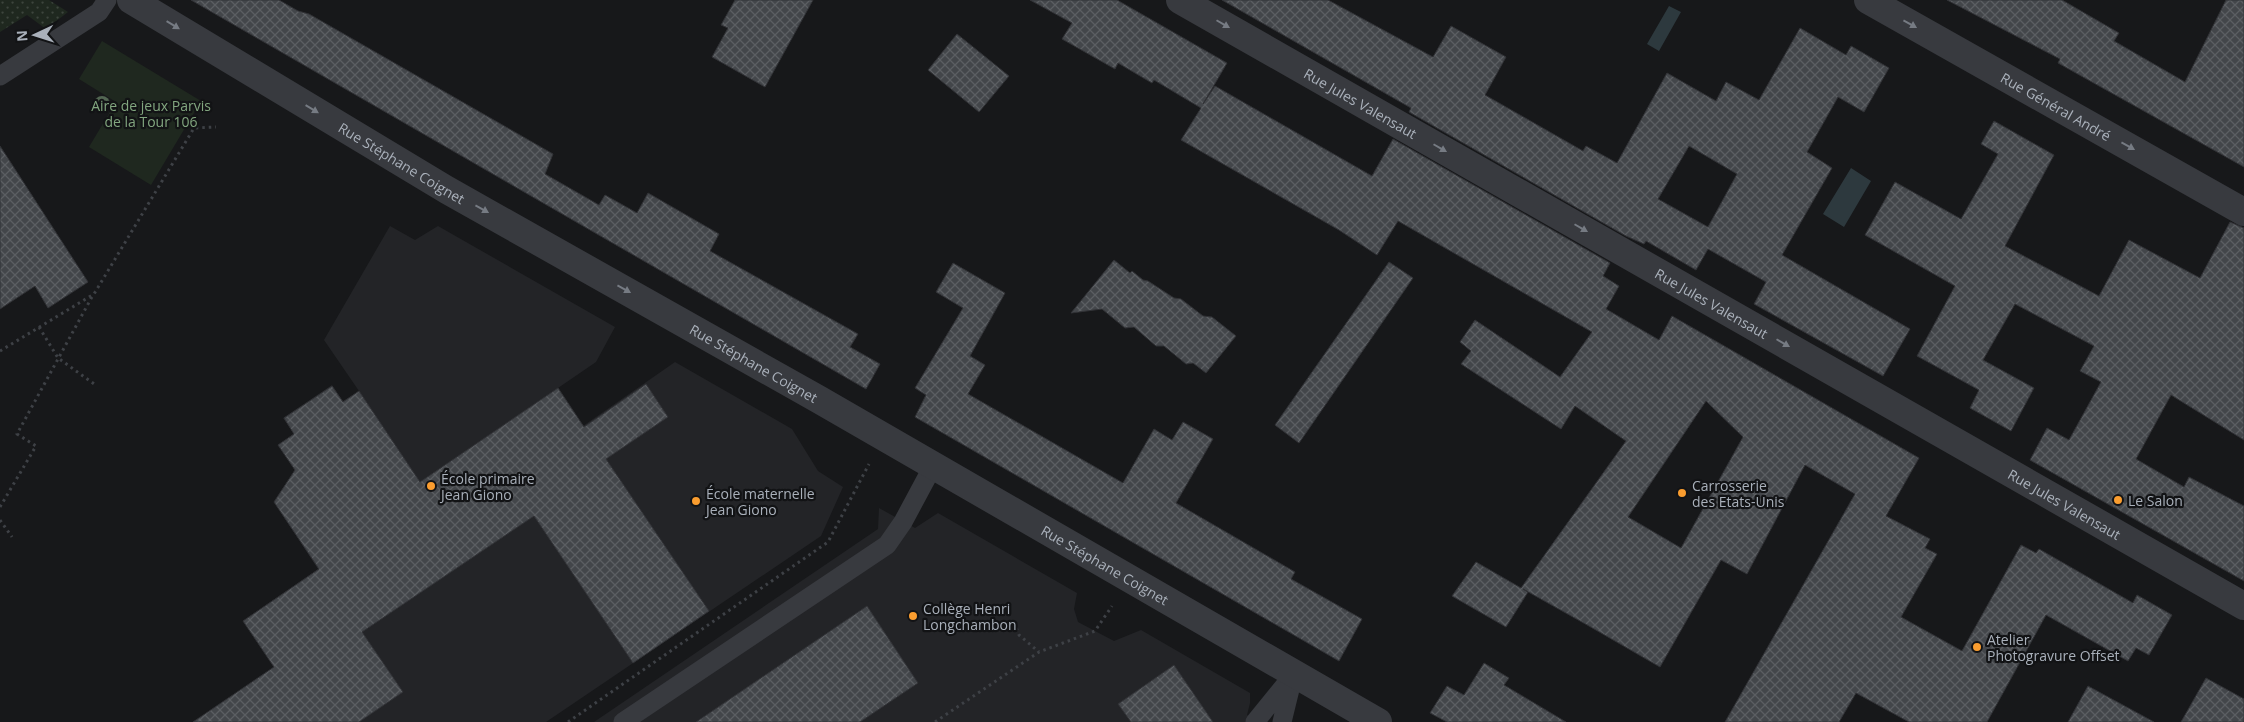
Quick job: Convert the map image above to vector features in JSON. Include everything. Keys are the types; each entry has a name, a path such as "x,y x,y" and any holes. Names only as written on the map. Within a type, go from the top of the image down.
{"street":[{"name":"Rue Stéphane Coignet","path":"131,0 448,190 1130,578 1378,722"},
{"name":"Rue Jules Valensaut","path":"1180,0 2244,606"},
{"name":"Rue Général André","path":"1868,0 2244,212"}],"lane":[{"path":"0,76 99,12 107,0"},
{"path":"623,722 887,545 903,522 933,466"},
{"path":"1255,722 1294,674"},
{"path":"1282,722 1294,674"}],"path":[{"path":"0,507 36,446 17,434 94,294 194,128 216,127"},
{"path":"0,351 94,294"},
{"path":"39,327 58,358 97,386"},
{"path":"568,722 828,542 882,437"},
{"path":"0,520 12,537"},
{"path":"935,722 1039,652 1095,631 1130,578"},
{"path":"1014,622 1020,635 1039,652"}],"shaded area":[{"path":"1669,6 1681,12 1659,51 1647,44"},
{"path":"1851,168 1871,181 1844,227 1823,214"},
{"name":"École primaire Jean Giono","path":"390,226 415,240 438,226 615,327 596,362 558,388 583,426 675,362 792,429 818,471 843,487 821,536 546,722 193,722 274,667 243,621 318,569 274,502 295,470 278,445 294,434 283,418 332,385 343,401 359,391 324,340"},
{"name":"Collège Henri Longchambon","path":"879,508 915,528 938,513 1077,593 1074,609 1078,622 1114,641 1141,630 1250,693 1247,715 1258,722 594,722 878,529"}],"green space":[{"path":"0,0 49,0 68,12 46,29 27,15 0,32"},
{"name":"Aire de jeux Parvis de la Tour 106","path":"102,41 201,101 151,185 89,147 116,102 79,79"}],"building":[{"path":"191,0 279,0 298,11 309,14 553,154 545,174 599,205 605,195 637,213 648,193 719,234 710,251 858,334 850,347 880,364 866,389"},
{"path":"735,0 813,0 765,87 712,57 728,28 721,25"},
{"path":"1030,0 1117,0 1227,63 1203,104 1215,86 1372,176 1393,139 1610,263 1603,276 1619,286 1606,309 1659,340 1672,316 1919,458 1886,516 1930,539 1925,548 1937,554 1901,617 1962,651 2021,545 2036,553 2039,549 2133,603 2137,595 2172,615 2149,655 2136,648 2128,661 2046,615 1987,722 1909,722 1856,693 1839,722 1725,722 1855,494 1805,465 1747,574 1721,560 1660,667 1523,589 1528,592 1506,627 1452,596 1476,562 1521,588 1626,441 1575,406 1561,429 1461,364 1471,351 1460,342 1475,320 1560,377 1592,332 1398,221 1377,255 1339,230 1181,140 1201,108 1154,80 1152,83 1118,63 1115,69 1062,39 1072,23","holes":["1706,401 1743,437 1681,548 1628,517"]},
{"path":"1222,0 1328,0 1433,57 1451,26 1506,57 1485,95 1583,151 1586,146 1617,163 1667,73 1716,101 1726,82 1759,100 1800,28 1846,55 1851,46 1889,68 1864,112 1838,97 1807,152 1832,168 1782,255 1910,329 1883,376 1754,304 1766,282 1708,249 1696,270 1646,241 1644,244 1626,236 1409,112 1411,108","holes":["1689,146 1737,174 1708,227 1658,199"]},
{"path":"1947,0 2062,0 2119,33 2114,41 2185,82 2226,0 2244,0 2244,167 2058,63 2060,59"},
{"path":"957,34 1009,76 979,112 928,70"},
{"path":"1994,121 2054,155 2005,246 2099,296 2129,240 2200,278 2230,222 2244,228 2244,440 2171,395 2136,459 2184,487 2189,477 2244,506 2244,581 2030,460 2047,428 2069,440 2101,382 2080,371 2094,346 2015,304 1983,360 2034,388 2011,431 1970,408 1979,390 1917,356 1955,286 1865,235 1895,182 1961,219 1998,154 1981,144"},
{"path":"0,146 88,282 48,308 35,286 0,309"},
{"path":"1114,260 1130,273 1132,271 1143,280 1148,281 1174,298 1181,299 1203,316 1212,317 1236,336 1206,373 1193,363 1186,364 1164,346 1156,346 1134,327 1125,328 1102,309 1071,313"},
{"path":"1389,262 1413,278 1299,443 1275,425"},
{"path":"953,263 1005,293 970,356 985,365 968,394 1123,483 1154,429 1172,440 1183,422 1213,439 1176,503 1295,572 1291,579 1362,619 1339,661 915,417 926,395 915,388 963,308 936,292"},
{"path":"646,384 668,417 606,459 709,611 633,663 534,516 362,632 403,692 359,722 193,722 274,667 243,621 319,569 274,502 295,470 278,445 294,434 284,418 332,386 343,402 359,391 420,482 558,388 584,427"},
{"path":"867,606 918,683 860,722 696,722"},
{"path":"1484,663 1509,678 1504,685 1566,722 1447,722 1430,713 1447,686 1464,695"},
{"path":"1174,665 1213,722 1131,722 1118,704"},
{"path":"2206,678 2244,699 2244,722 2181,722"},
{"path":"2088,686 2154,722 2068,722"}],"place":[{"name":"École primaire Jean Giono","path":"431,486"},
{"name":"Carrosserie des Etats-Unis","path":"1682,493"},
{"name":"Le Salon","path":"2118,500"},
{"name":"École maternelle Jean Giono","path":"696,501"},
{"name":"Collège Henri Longchambon","path":"913,616"},
{"name":"Atelier Photogravure Offset","path":"1977,647"}]}
